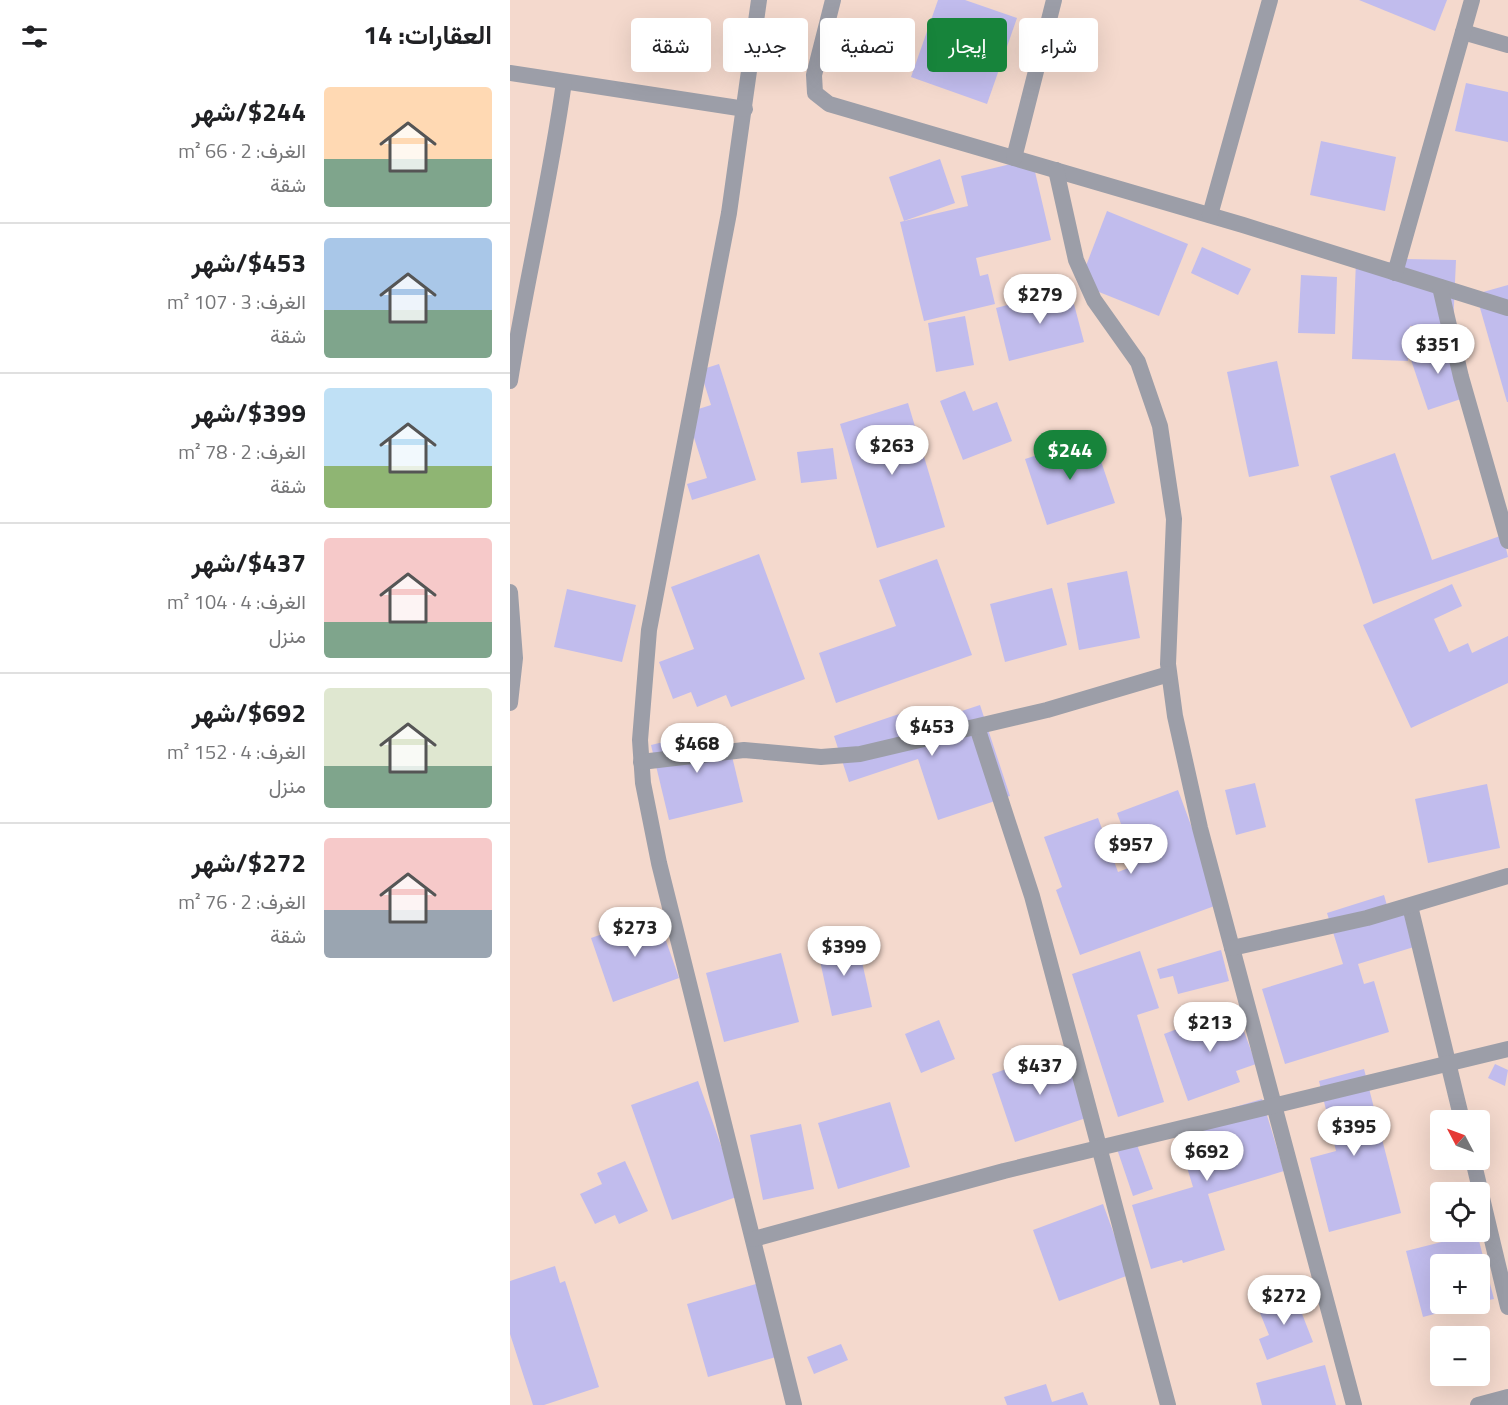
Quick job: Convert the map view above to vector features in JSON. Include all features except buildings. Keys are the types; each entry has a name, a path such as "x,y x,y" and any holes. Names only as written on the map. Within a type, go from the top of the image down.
{"street":[{"path":"759,0 745,109 706,337 649,630 641,710 641,762 659,863 689,991 754,1239 794,1405"},
{"path":"833,0 814,75 815,93 821,99 841,108 1210,215 1508,308"},
{"path":"1014,158 1054,0"},
{"path":"1210,215 1270,0"},
{"path":"1395,273 1472,0"},
{"path":"1463,32 1508,45"},
{"path":"510,74 745,109"},
{"path":"510,381 524,297 555,145 564,82"},
{"path":"1056,170 1079,268 1094,300 1138,362 1160,426 1174,519 1168,637 1169,674 1175,716 1200,828 1354,1405"},
{"path":"1440,287 1461,377 1504,513 1508,541"},
{"path":"510,592 515,658 510,703"},
{"path":"641,762 744,750 839,756 977,727 1169,674"},
{"path":"977,727 1032,896 1168,1405"},
{"path":"1233,948 1410,906 1508,876"},
{"path":"1410,906 1446,1064 1459,1110"},
{"path":"754,1239 1099,1148 1508,1049"},
{"path":"1475,1170 1508,1307"},
{"path":"1478,1405 1508,1397"}]}
